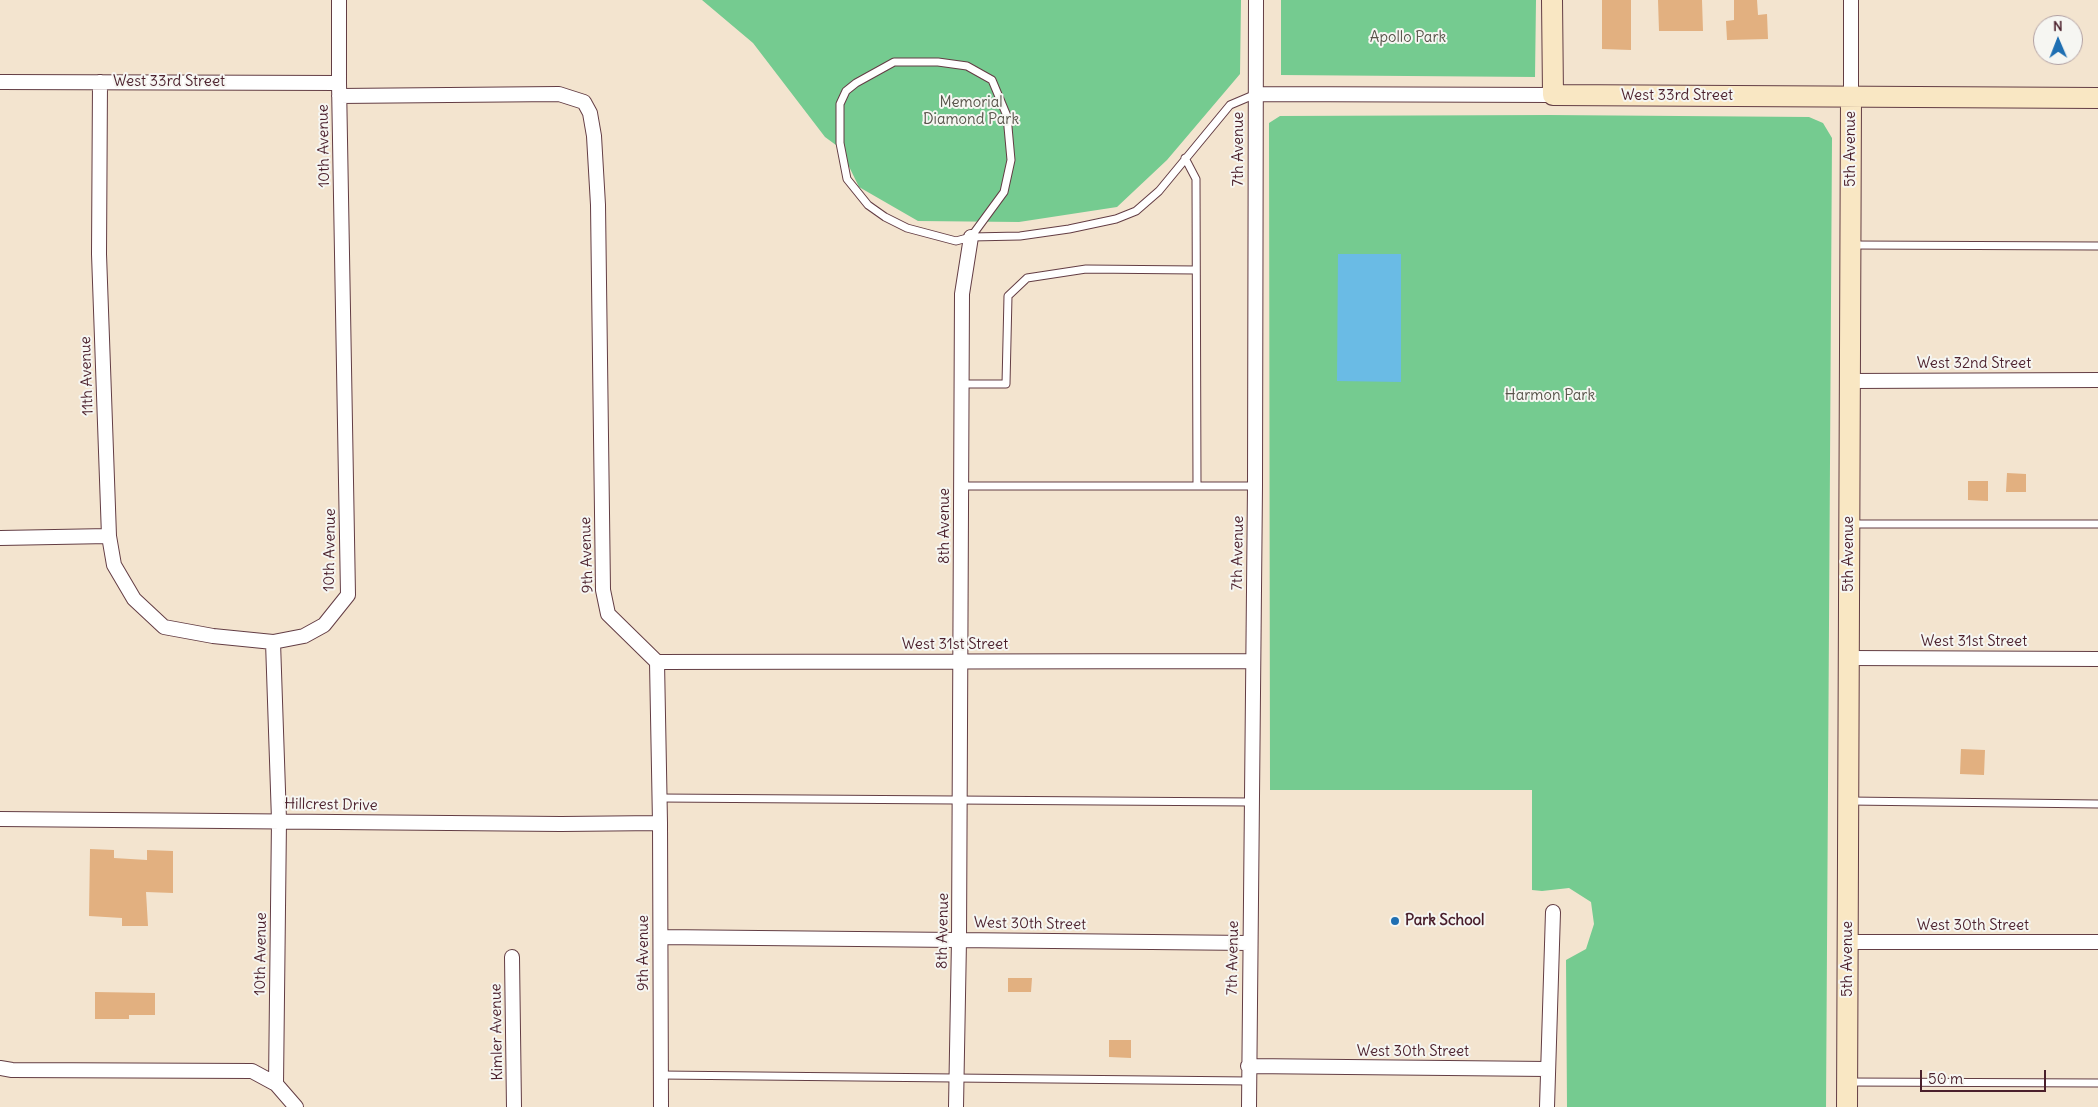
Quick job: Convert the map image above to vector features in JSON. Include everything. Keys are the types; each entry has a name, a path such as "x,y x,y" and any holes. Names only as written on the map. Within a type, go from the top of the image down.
{"street":[{"name":"10th Avenue","path":"276,1084 280,820 273,642 304,636 324,624 348,595 339,0"},
{"name":"7th Avenue","path":"1248,1107 1255,486 1256,0"},
{"path":"1552,0 1553,95"},
{"name":"5th Avenue","path":"1847,1107 1851,0"},
{"name":"West 33rd Street","path":"0,82 100,82 559,94 584,102"},
{"name":"11th Avenue","path":"100,82 99,254 109,536 114,565 134,599 164,627 213,636 273,642"},
{"name":"West 33rd Street","path":"1256,94 2098,98"},
{"name":"9th Avenue","path":"584,102 590,113 594,136 598,205 603,590 608,614 658,662 661,1107"},
{"name":"8th Avenue","path":"956,1107 960,940 962,294 971,237"},
{"name":"West 32nd Street","path":"1850,381 2098,380"},
{"path":"0,538 109,536"},
{"name":"West 31st Street","path":"1849,658 2098,659"},
{"name":"West 31st Street","path":"658,662 1253,661"},
{"name":"Hillcrest Drive","path":"0,818 562,824 660,823"},
{"path":"1547,1107 1554,912"},
{"name":"West 30th Street","path":"661,937 1250,943"},
{"name":"West 30th Street","path":"1848,942 2098,942"},
{"name":"Kimler Avenue","path":"512,957 514,1107"},
{"name":"West 30th Street","path":"1248,1066 1547,1069"},
{"path":"0,1068 12,1070 252,1071 276,1084 296,1107"}],"lane":[{"path":"971,237 1004,192 1011,160 1007,116 992,80 967,66 938,62 894,62 856,82 846,90 840,104 840,142 847,179 868,204 885,217 907,228 956,241 971,237 1020,236 1116,219 1136,211 1159,191 1230,105 1256,94"},
{"path":"1185,158 1196,179 1197,486"},
{"path":"1850,245 2098,246"},
{"path":"962,384 1006,384 1008,296 1027,278 1086,270 1196,270"},
{"path":"962,486 1255,486"},
{"path":"1849,524 2098,524"},
{"path":"660,798 1251,802"},
{"path":"1848,801 2098,804"},
{"path":"661,1075 1248,1081"},
{"path":"1848,1082 2098,1083"}],"green space":[{"name":"Memorial Diamond Park","path":"702,0 1241,0 1240,74 1167,160 1117,207 1019,222 918,221 859,187 840,148 825,137 753,43"},
{"name":"Apollo Park","path":"1281,0 1536,0 1535,77 1281,75"},
{"name":"Harmon Park","path":"1549,115 1809,117 1823,123 1832,138 1826,1107 1567,1107 1566,960 1586,949 1594,924 1591,902 1569,888 1542,891 1532,890 1532,790 1270,790 1269,123 1280,116"}],"water":[{"path":"1338,254 1401,254 1401,382 1337,381"}],"building":[{"path":"1602,0 1631,0 1631,50 1602,49"},
{"path":"1658,0 1702,0 1703,31 1659,31"},
{"path":"1734,0 1757,0 1758,15 1767,14 1768,39 1727,40 1726,21 1734,20"},
{"path":"2007,473 2026,474 2026,492 2006,492"},
{"path":"1968,481 1988,481 1988,501 1968,500"},
{"path":"1961,749 1985,750 1984,775 1960,774"},
{"path":"90,849 114,850 114,858 147,860 147,850 173,851 173,893 146,892 148,926 122,926 122,918 89,916"},
{"path":"1008,978 1032,978 1031,992 1008,992"},
{"path":"95,992 155,993 155,1015 129,1015 129,1019 95,1019"},
{"path":"1109,1040 1131,1040 1131,1058 1109,1057"}],"place":[{"name":"Park School","path":"1395,921"}]}
